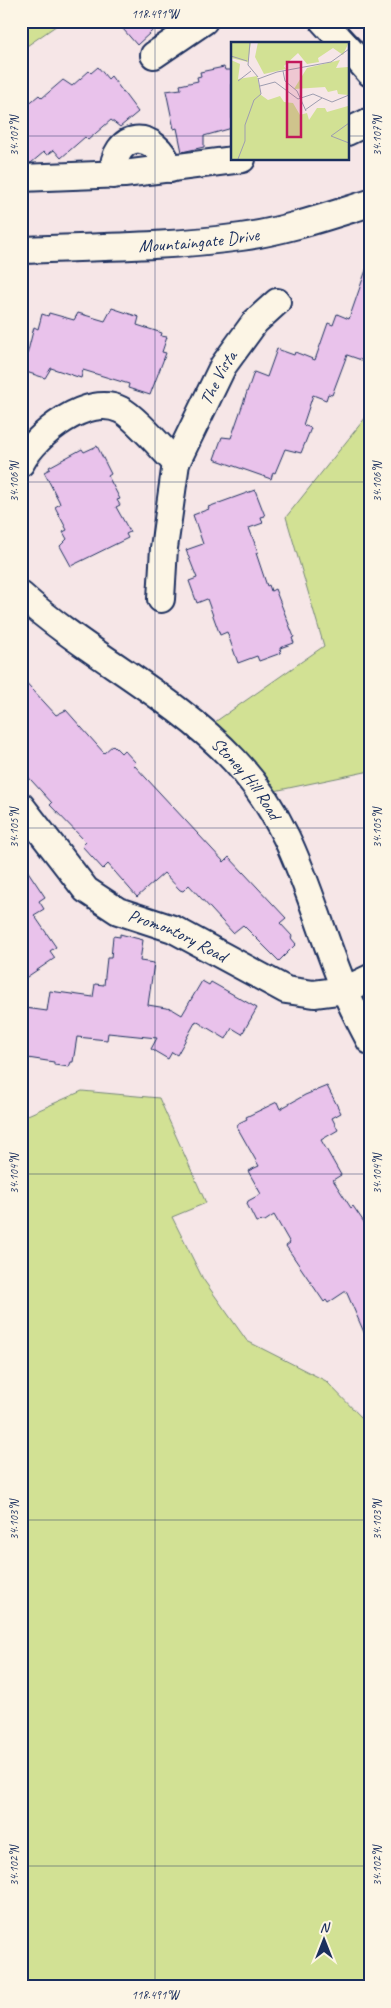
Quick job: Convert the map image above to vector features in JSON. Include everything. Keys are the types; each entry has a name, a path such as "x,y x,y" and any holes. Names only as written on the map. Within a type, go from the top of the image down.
{"street":[{"path":"154,55 204,21"},
{"path":"322,21 342,42"},
{"path":"348,48 370,73"},
{"path":"348,132 370,121"},
{"path":"21,178 113,175 235,160"},
{"name":"Mountaingate Drive","path":"21,250 139,245 243,237 326,217 370,202"},
{"name":"The Vista","path":"161,599 164,548 176,463 222,366 255,322 277,302"},
{"path":"23,457 58,422 85,408 102,404 123,410 176,463"},
{"name":"Stoney Hill Road","path":"21,595 39,611 173,708 234,759 288,838 312,897 344,990 370,1041"},
{"name":"Promontory Road","path":"21,806 86,890 118,911 173,929 286,990 314,994 344,990 370,978"}],"green space":[{"path":"21,21 63,21 21,50"},
{"path":"370,412 370,771 260,794 202,731 324,646 286,517"},
{"path":"82,1091 159,1098 206,1203 172,1217 203,1279 247,1341 326,1381 362,1418 370,1415 370,1987 21,1987 21,1118"}],"building":[{"path":"116,21 163,21 137,45"},
{"path":"98,67 108,79 111,76 138,112 120,127 111,120 88,140 85,137 61,158 54,150 47,155 44,152 31,163 27,163 21,156 21,110 39,95 42,98 63,80 72,86 89,71 91,73"},
{"path":"224,67 225,70 231,70 231,128 204,136 204,147 182,152 177,128 174,129 166,91 181,89 180,85 198,81 197,77 201,76 200,72"},
{"path":"367,267 370,267 370,363 347,355 332,395 328,394 326,400 313,395 303,425 311,428 301,453 285,449 271,479 214,459 222,437 231,438 254,372 267,377 277,349 294,355 295,352 315,360 328,323 333,325 337,314 349,319"},
{"path":"112,308 139,317 137,325 162,333 161,336 167,337 162,352 166,353 150,395 128,388 129,384 83,370 81,378 51,368 45,378 23,371 34,327 38,329 42,314 48,316 49,313 74,320 78,313 105,321"},
{"path":"97,446 111,474 108,476 120,499 117,500 120,505 116,507 130,532 126,534 128,538 71,566 60,546 67,539 63,532 67,530 55,507 60,504 44,472 50,469 49,467 82,449 84,452"},
{"path":"255,490 265,516 261,517 263,523 249,528 267,586 269,585 271,591 275,589 294,637 292,638 294,643 280,648 281,653 259,661 257,656 238,663 227,632 220,635 207,599 197,603 189,581 197,578 186,550 203,544 193,515 209,509 208,507"},
{"path":"21,677 56,715 66,710 104,753 113,745 121,753 124,750 136,763 134,765 224,862 229,857 286,918 280,923 292,936 291,938 296,944 279,961 243,925 233,933 189,885 183,891 180,890 164,873 137,897 108,864 103,869 82,846 86,842 50,805 52,803 21,769"},
{"path":"21,861 45,897 39,901 44,909 34,915 56,947 50,951 55,958 21,981"},
{"path":"120,934 143,940 140,961 154,963 148,1005 172,1009 182,1015 202,981 209,985 211,982 257,1008 242,1034 232,1028 226,1039 196,1021 177,1055 172,1052 168,1059 151,1049 157,1038 108,1033 107,1040 77,1037 73,1062 71,1062 69,1067 54,1065 54,1062 21,1057 21,1036 25,1008 47,1011 50,991 93,997 95,984 104,985 107,958 111,958 113,936 120,937"},
{"path":"327,1086 341,1113 332,1118 338,1130 321,1140 341,1175 333,1180 351,1208 353,1206 370,1231 370,1346 346,1291 328,1303 326,1300 324,1302 286,1246 290,1243 274,1215 265,1221 256,1222 247,1204 248,1201 261,1194 248,1171 259,1166 237,1127 239,1123 247,1119 246,1117 277,1102 280,1109 305,1095"}]}
